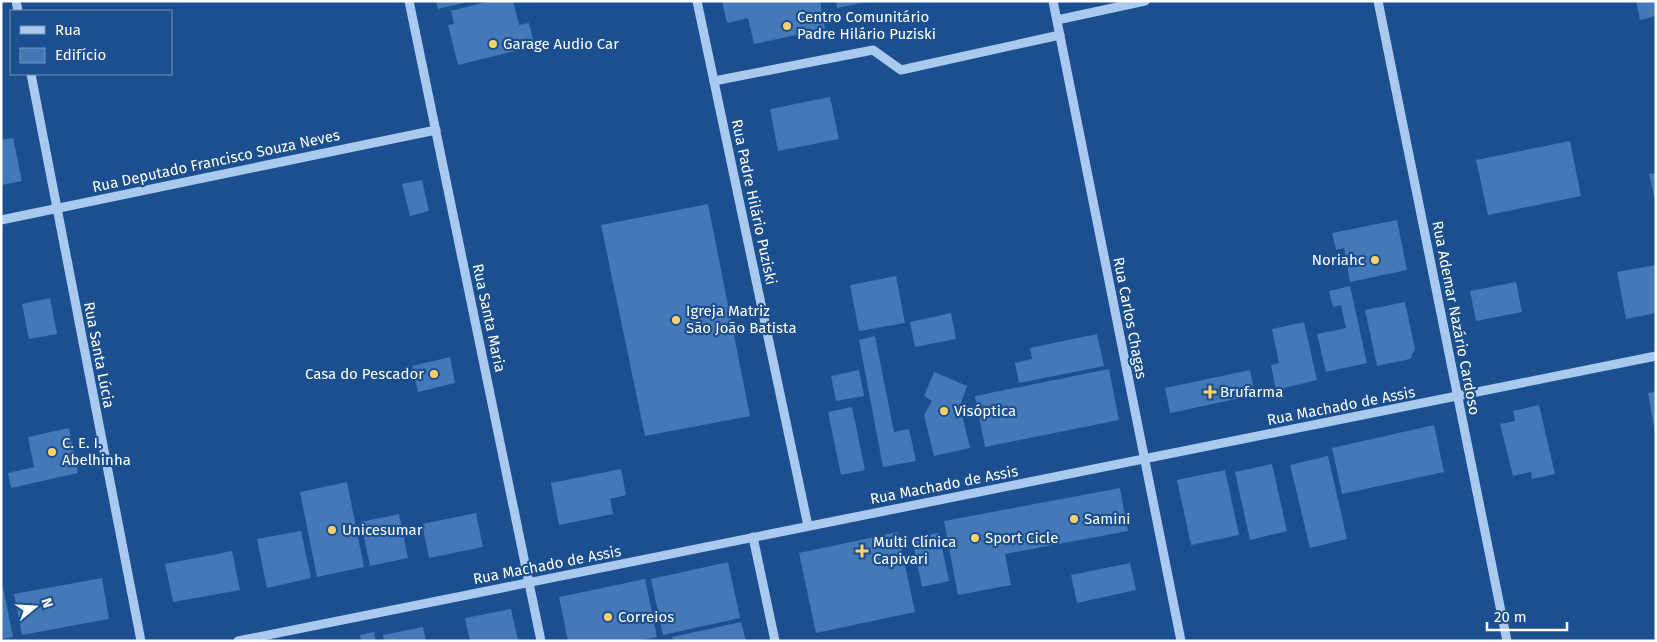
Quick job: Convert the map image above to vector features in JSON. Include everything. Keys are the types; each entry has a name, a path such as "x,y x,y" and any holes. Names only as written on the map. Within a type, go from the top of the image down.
{"street":[{"name":"Rua Santa Maria","path":"409,1 541,641"},
{"name":"Rua Padre Hilário Puziski","path":"697,1 808,526"},
{"name":"Rua Carlos Chagas","path":"1053,1 1181,641"},
{"path":"1057,20 1144,1"},
{"name":"Rua Ademar Nazário Cardoso","path":"1378,1 1507,641"},
{"path":"714,81 872,50 901,70 1060,35"},
{"name":"Rua Santa Lúcia","path":"31,75 141,641"},
{"name":"Rua Deputado Francisco Souza Neves","path":"1,220 436,130"},
{"name":"Rua Machado de Assis","path":"238,641 1656,356"},
{"path":"753,538 775,641"}],"building":[{"path":"436,1 468,1 468,2 438,9"},
{"path":"490,1 513,1 519,25 529,23 535,46 458,65 448,25 454,24 451,11"},
{"name":"Centro Comunitário Padre Hilário Puziski","path":"722,1 820,1 825,29 754,44 748,18 727,23"},
{"path":"836,1 866,1 866,2 837,8"},
{"path":"1636,1 1656,1 1656,16 1640,20"},
{"path":"830,97 839,139 778,151 770,109"},
{"path":"13,138 22,181 1,185 1,140"},
{"path":"1570,141 1581,196 1488,215 1476,160"},
{"path":"1656,173 1656,200 1655,200 1649,174"},
{"path":"422,180 429,211 410,216 402,184"},
{"name":"Igreja Matriz São João Batista","path":"708,204 750,416 645,436 601,225"},
{"name":"Noriahc","path":"1397,220 1407,270 1350,282 1344,248 1336,250 1332,233"},
{"path":"1656,265 1656,313 1626,319 1617,272"},
{"path":"896,276 905,323 859,331 850,285"},
{"path":"1516,282 1522,312 1476,321 1470,291"},
{"path":"1350,286 1367,363 1326,372 1317,334 1346,328 1341,305 1333,307 1329,291"},
{"path":"50,298 57,334 29,339 22,304"},
{"path":"1405,302 1415,349 1410,359 1377,366 1365,310"},
{"path":"951,313 956,339 915,347 910,322"},
{"path":"1304,322 1317,380 1276,390 1271,365 1279,363 1272,329"},
{"path":"1097,334 1104,366 1019,383 1015,363 1032,359 1030,348"},
{"path":"875,336 894,432 909,429 916,461 883,467 859,340"},
{"name":"Casa do Pescador","path":"450,357 455,383 418,392 412,366"},
{"path":"1109,369 1119,420 985,447 975,396"},
{"path":"859,370 864,396 836,401 831,376"},
{"name":"Brufarma","path":"1250,370 1255,395 1170,413 1165,388"},
{"name":"Visóptica","path":"934,372 967,386 960,406 970,448 934,456 924,415 932,401 924,396"},
{"path":"1656,391 1656,433 1655,433 1648,393"},
{"path":"1539,405 1555,474 1532,479 1531,472 1513,476 1500,424 1515,421 1513,411"},
{"path":"852,407 865,470 841,475 828,412"},
{"path":"1434,425 1444,472 1342,494 1332,448"},
{"name":"C. E. I. Abelhinha","path":"69,428 78,473 11,488 8,473 34,467 28,437"},
{"path":"1328,456 1347,539 1310,548 1290,465"},
{"path":"1272,464 1287,531 1250,540 1235,472"},
{"path":"621,469 626,495 610,499 613,514 559,525 551,483"},
{"path":"1225,470 1239,535 1191,545 1177,480"},
{"name":"Unicesumar","path":"347,482 364,567 317,577 300,492"},
{"path":"1120,488 1128,531 1005,554 1011,585 958,595 944,521"},
{"path":"476,513 483,547 429,558 422,524"},
{"path":"399,514 408,558 370,566 361,522"},
{"path":"301,531 311,578 267,588 257,539"},
{"path":"898,532 915,612 816,633 799,553"},
{"path":"939,533 949,581 922,587 912,538"},
{"path":"232,551 240,590 173,602 165,564"},
{"path":"728,562 740,618 663,635 651,579"},
{"path":"1130,563 1136,590 1077,603 1071,575"},
{"path":"102,578 109,619 22,635 14,594"},
{"name":"Correios","path":"645,579 657,637 636,641 568,641 559,597"},
{"path":"1,587 3,587 13,637 1,639"},
{"path":"511,609 518,640 470,641 465,618"},
{"path":"741,622 746,641 673,641 672,637"},
{"path":"423,627 426,641 384,641 383,635"},
{"path":"374,632 376,641 361,641 360,635"}],"place":[{"name":"Centro Comunitário Padre Hilário Puziski","path":"787,26"},
{"name":"Garage Audio Car","path":"493,44"},
{"name":"Noriahc","path":"1375,260"},
{"name":"Igreja Matriz São João Batista","path":"676,320"},
{"name":"Casa do Pescador","path":"434,374"},
{"name":"Brufarma","path":"1210,392"},
{"name":"Visóptica","path":"944,411"},
{"name":"C. E. I. Abelhinha","path":"52,452"},
{"name":"Samini","path":"1074,519"},
{"name":"Unicesumar","path":"332,530"},
{"name":"Sport Cicle","path":"975,538"},
{"name":"Multi Clínica Capivari","path":"862,551"},
{"name":"Correios","path":"608,617"}]}
